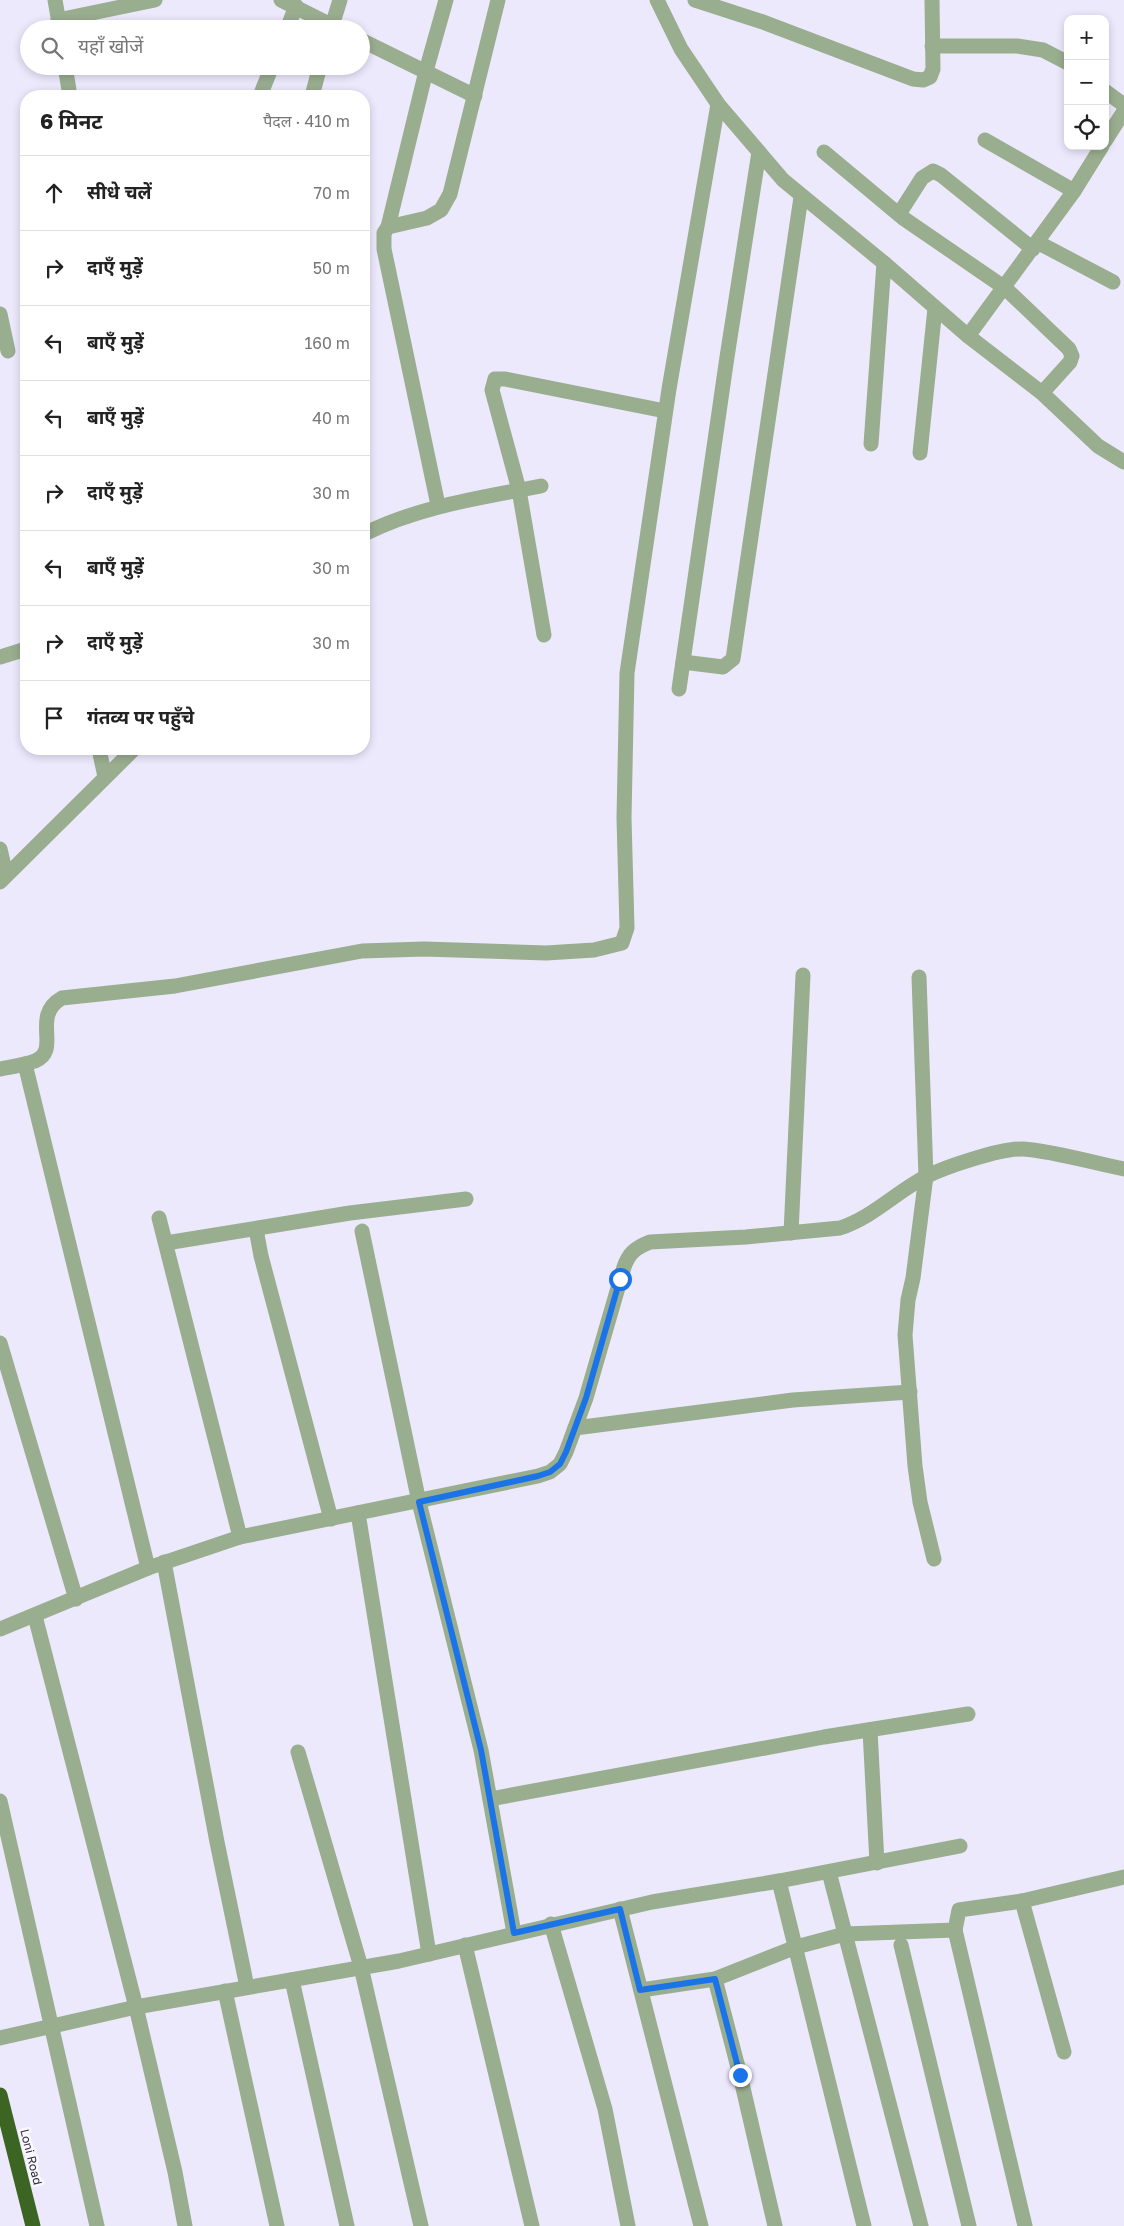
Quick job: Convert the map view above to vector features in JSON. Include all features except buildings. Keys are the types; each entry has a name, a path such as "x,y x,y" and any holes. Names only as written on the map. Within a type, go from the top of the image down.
{"highway":[{"name":"Loni Road","path":"0,2095 33,2226"}],"street":[{"path":"55,0 58,20"},
{"path":"75,20 156,0"},
{"path":"281,0 321,20"},
{"path":"336,20 340,0"},
{"path":"438,505 384,249 384,233 388,227 426,71 446,0"},
{"path":"388,227 427,218 441,210 450,194 498,0"},
{"path":"657,0 681,49 718,104 783,180 884,263 968,336 1042,393 1098,446 1124,462"},
{"path":"695,0 763,22 913,79 923,80 930,77 933,69 932,0"},
{"path":"291,20 296,6"},
{"path":"370,44 475,96"},
{"path":"932,46 1017,46 1043,50 1064,61"},
{"path":"66,75 69,90"},
{"path":"262,90 268,75"},
{"path":"314,90 318,75"},
{"path":"1109,94 1124,105"},
{"path":"0,1069 36,1061 43,1056 47,1049 46,1020 48,1011 54,1002 62,998 175,986 362,951 424,949 546,953 594,950 615,946 622,942 627,928 624,818 627,673 665,411 718,104"},
{"path":"1109,135 1124,111"},
{"path":"985,140 1074,191"},
{"path":"968,336 1005,288 1074,191 1100,150"},
{"path":"679,689 759,152"},
{"path":"824,152 899,214 1005,288 1070,349 1072,356 1070,362 1042,393"},
{"path":"899,214 922,178 933,171 941,174 1035,246 1113,282"},
{"path":"683,662 722,667 733,659 801,196"},
{"path":"871,444 884,263"},
{"path":"920,453 935,308"},
{"path":"0,314 8,352"},
{"path":"544,635 519,490 492,390 495,379 505,379 665,411"},
{"path":"370,531 383,524 438,505 541,486"},
{"path":"0,656 20,651"},
{"path":"100,755 105,777"},
{"path":"3,878 128,755"},
{"path":"0,849 3,878"},
{"path":"791,1233 803,975"},
{"path":"919,978 926,1176 906,1328 915,1466 920,1502 934,1559"},
{"path":"25,1064 148,1568"},
{"path":"0,1629 148,1568 240,1538 419,1502 550,1472 560,1464 575,1428 586,1398 624,1267 628,1256 637,1247 650,1242 840,1228 855,1223 926,1176 981,1157 1015,1149 1124,1169"},
{"path":"166,1243 350,1214 466,1199"},
{"path":"159,1218 240,1538"},
{"path":"256,1228 261,1256 331,1519"},
{"path":"362,1231 419,1502 481,1750 514,1933"},
{"path":"0,1343 76,1599"},
{"path":"575,1428 793,1400 910,1392"},
{"path":"358,1513 429,1954"},
{"path":"164,1562 246,1988"},
{"path":"35,1616 136,2007 175,2172 185,2226"},
{"path":"490,1799 824,1737 968,1714"},
{"path":"870,1730 877,1863"},
{"path":"298,1752 361,1967 421,2226"},
{"path":"0,1801 97,2226"},
{"path":"0,2038 136,2007 429,1954 620,1909 877,1863 960,1846"},
{"path":"828,1872 920,2226"},
{"path":"1025,2226 955,1930 959,1910 1022,1901 1124,1877"},
{"path":"779,1881 864,2226"},
{"path":"1022,1901 1064,2052"},
{"path":"620,1909 701,2226"},
{"path":"551,1924 605,2109 628,2226"},
{"path":"640,1990 715,1979 796,1947 845,1934 955,1930"},
{"path":"465,1945 532,2226"},
{"path":"901,1945 969,2226"},
{"path":"715,1979 740,2075 774,2226"},
{"path":"292,1980 347,2226"},
{"path":"226,1991 277,2226"}],"route":[{"path":"620,1279 586,1398 560,1464 550,1472 538,1476 419,1502 481,1750 514,1933 620,1909 640,1990 715,1979 740,2075"}]}
